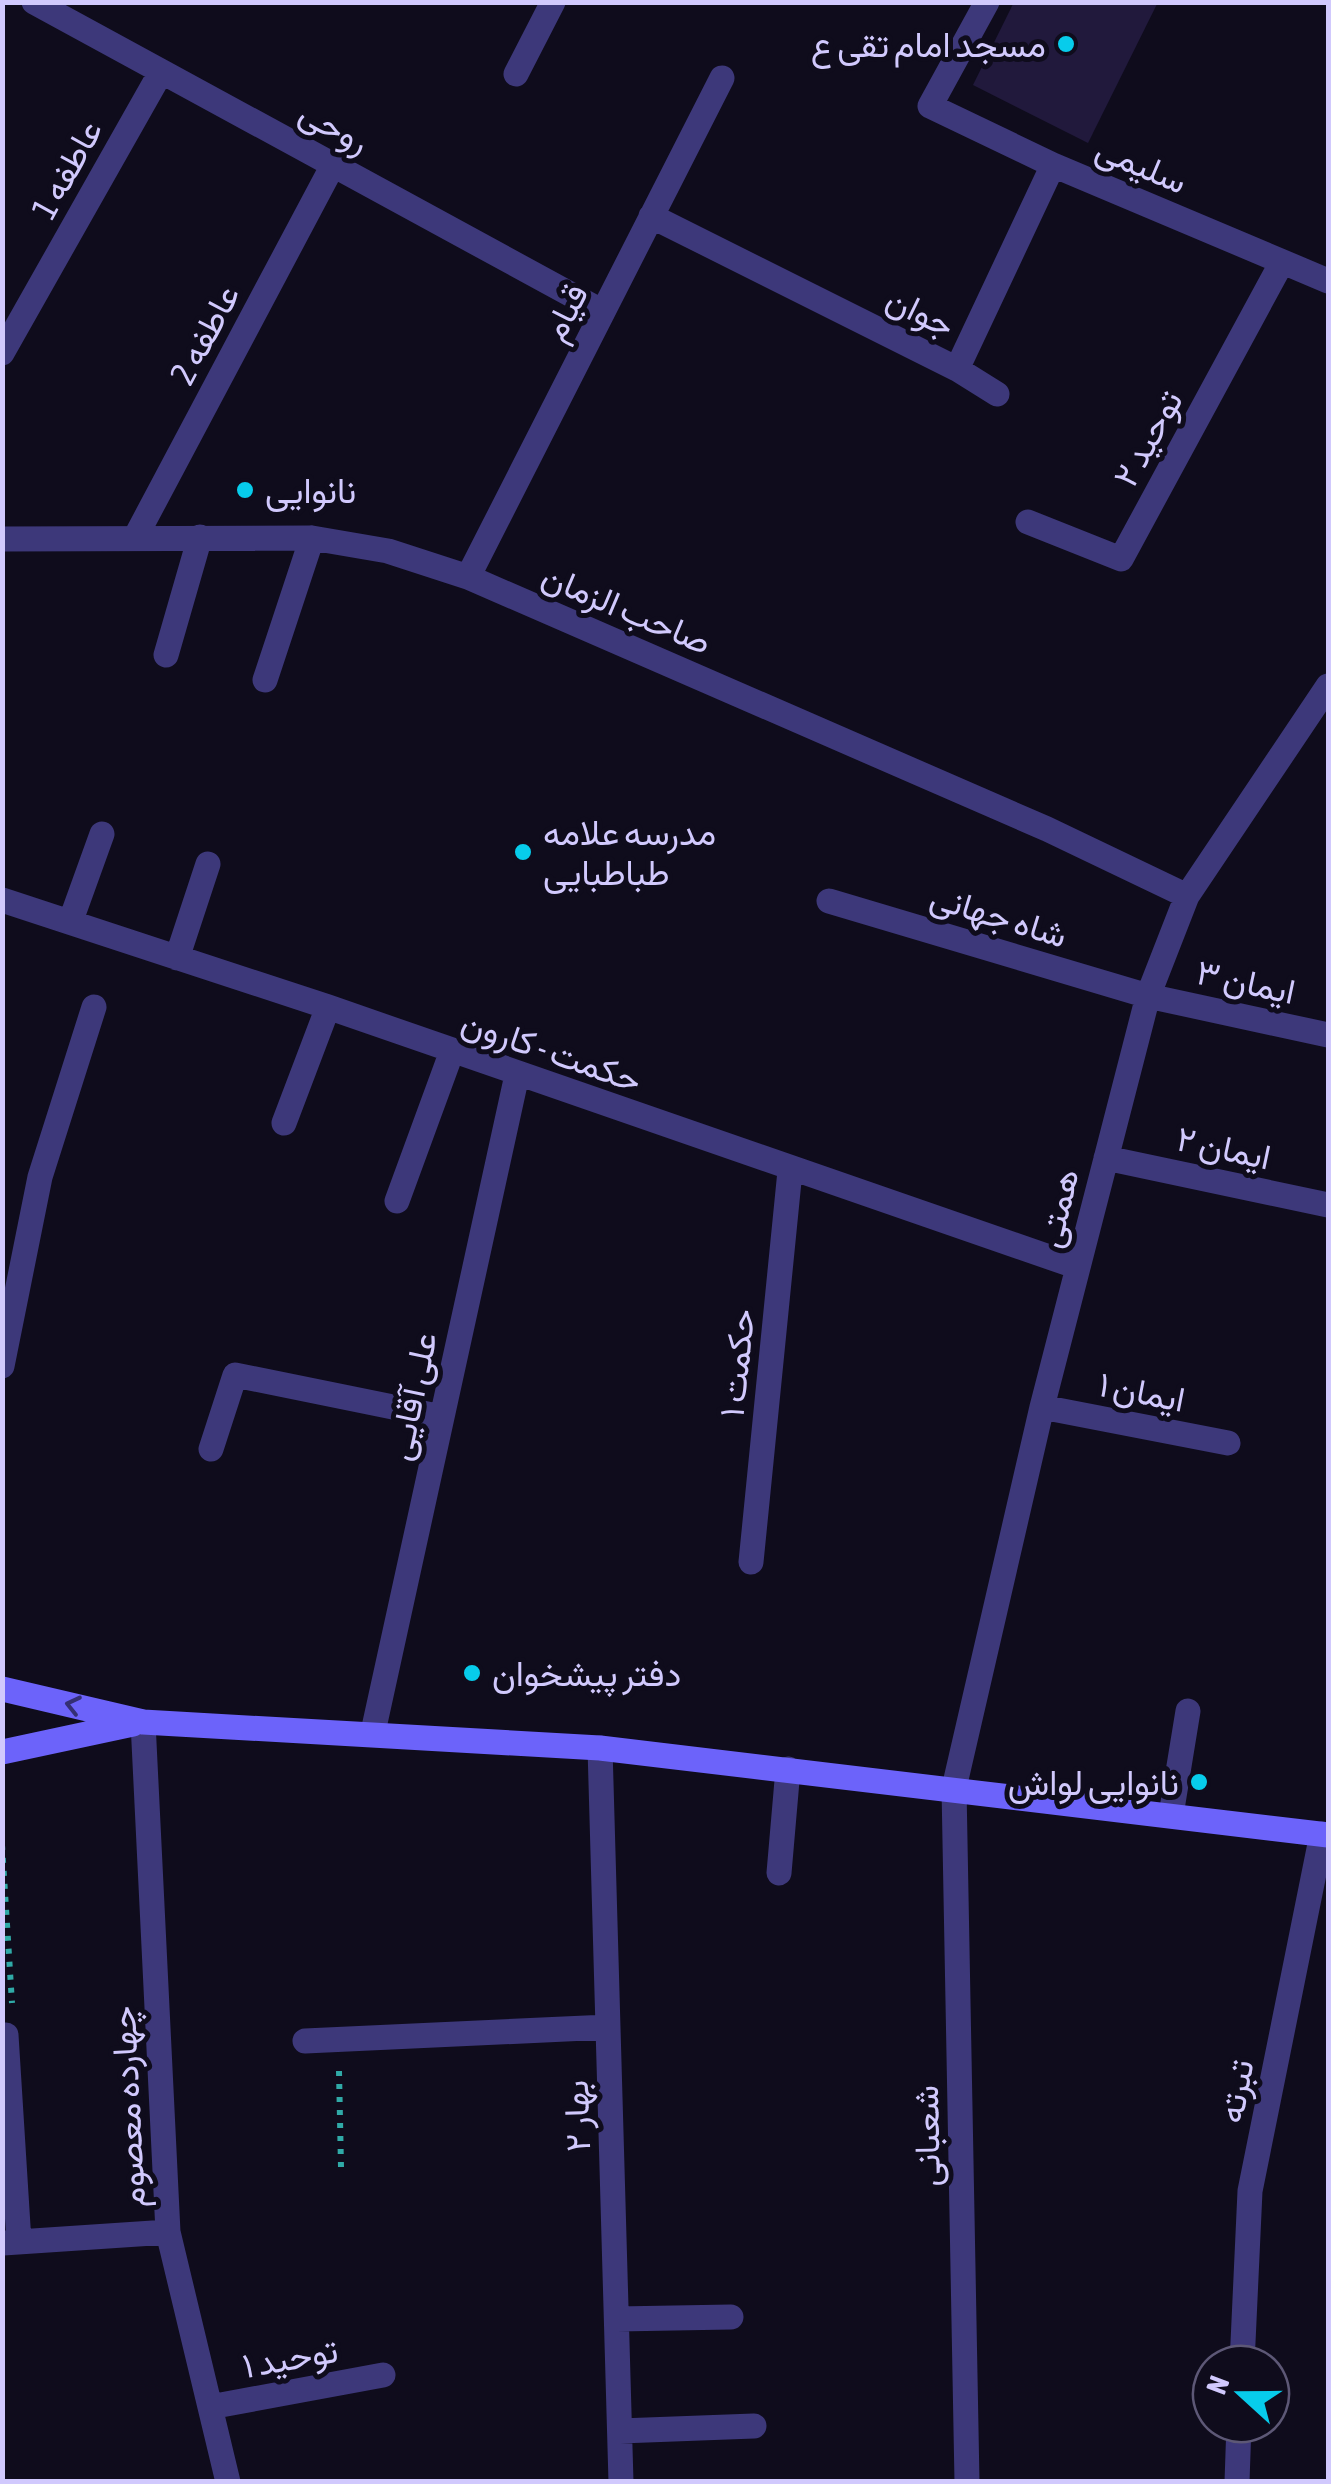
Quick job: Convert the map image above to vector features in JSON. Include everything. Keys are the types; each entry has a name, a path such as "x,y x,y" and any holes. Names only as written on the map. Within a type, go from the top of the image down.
{"street":[{"name":"روحی","path":"34,2 603,312"},
{"path":"516,74 552,2"},
{"name":"سلیمی","path":"986,2 930,106 1052,164 1328,282"},
{"name":"عاطفه 1","path":"2,353 162,72"},
{"name":"قیام","path":"468,578 722,78"},
{"name":"جوان","path":"652,216 957,368 1052,164"},
{"name":"عاطفه 2","path":"136,536 334,166"},
{"name":"توحید ۲","path":"1028,522 1121,559 1282,262"},
{"path":"957,368 997,394"},
{"path":"166,655 200,537"},
{"path":"265,680 312,538"},
{"name":"صاحب الزمان","path":"2,539 312,538 388,551 468,578 1047,829 1187,896"},
{"name":"همتی","path":"954,1788 1042,1407 1148,996 1187,896 1328,686"},
{"path":"70,920 102,834"},
{"path":"177,958 208,864"},
{"name":"حکمت - کارون","path":"2,900 328,1007 790,1171 1078,1267"},
{"name":"شاه جهانی","path":"829,901 1148,996"},
{"name":"ایمان ۳","path":"1148,996 1328,1035"},
{"path":"2,1366 40,1178 94,1007"},
{"path":"284,1123 328,1007"},
{"path":"397,1201 452,1052"},
{"name":"علی آقایی","path":"372,1732 517,1075"},
{"name":"ایمان ۲","path":"1106,1158 1328,1205"},
{"name":"حکمت ۱","path":"751,1562 790,1171"},
{"path":"211,1449 235,1376 442,1417"},
{"name":"ایمان ۱","path":"1042,1407 1228,1444"},
{"path":"2,1689 143,1722 372,1732 600,1748 1325,1834"},
{"path":"1171,1816 1188,1711"},
{"path":"2,1752 143,1722"},
{"name":"چهارده معصوم","path":"143,1722 168,2232 228,2482"},
{"name":"بهار ۲","path":"600,1748 621,2482"},
{"path":"779,1873 788,1769"},
{"name":"شعبانی","path":"954,1788 967,2482"},
{"name":"تبرته","path":"1243,2344 1250,2191 1325,1834"},
{"path":"305,2041 608,2027"},
{"path":"6,2035 10,2243 168,2232"},
{"path":"617,2319 731,2317"},
{"name":"توحید ۱","path":"210,2407 384,2375"},
{"path":"620,2431 754,2426"},
{"path":"1236,2482 1238,2444"}],"path":[{"path":"2,1845 14,2035 6,2035"},
{"path":"338,2040 341,2167"}],"building":[{"name":"مسجد امام تقی ع","path":"1014,2 1158,2 1088,143 973,85"}],"place":[{"name":"مسجد امام تقی ع","path":"1066,44"},
{"name":"نانوایی","path":"245,490"},
{"name":"مدرسه علامه طباطبایی","path":"523,852"},
{"name":"دفتر پیشخوان","path":"472,1673"},
{"name":"نانوایی لواش","path":"1199,1782"}]}
